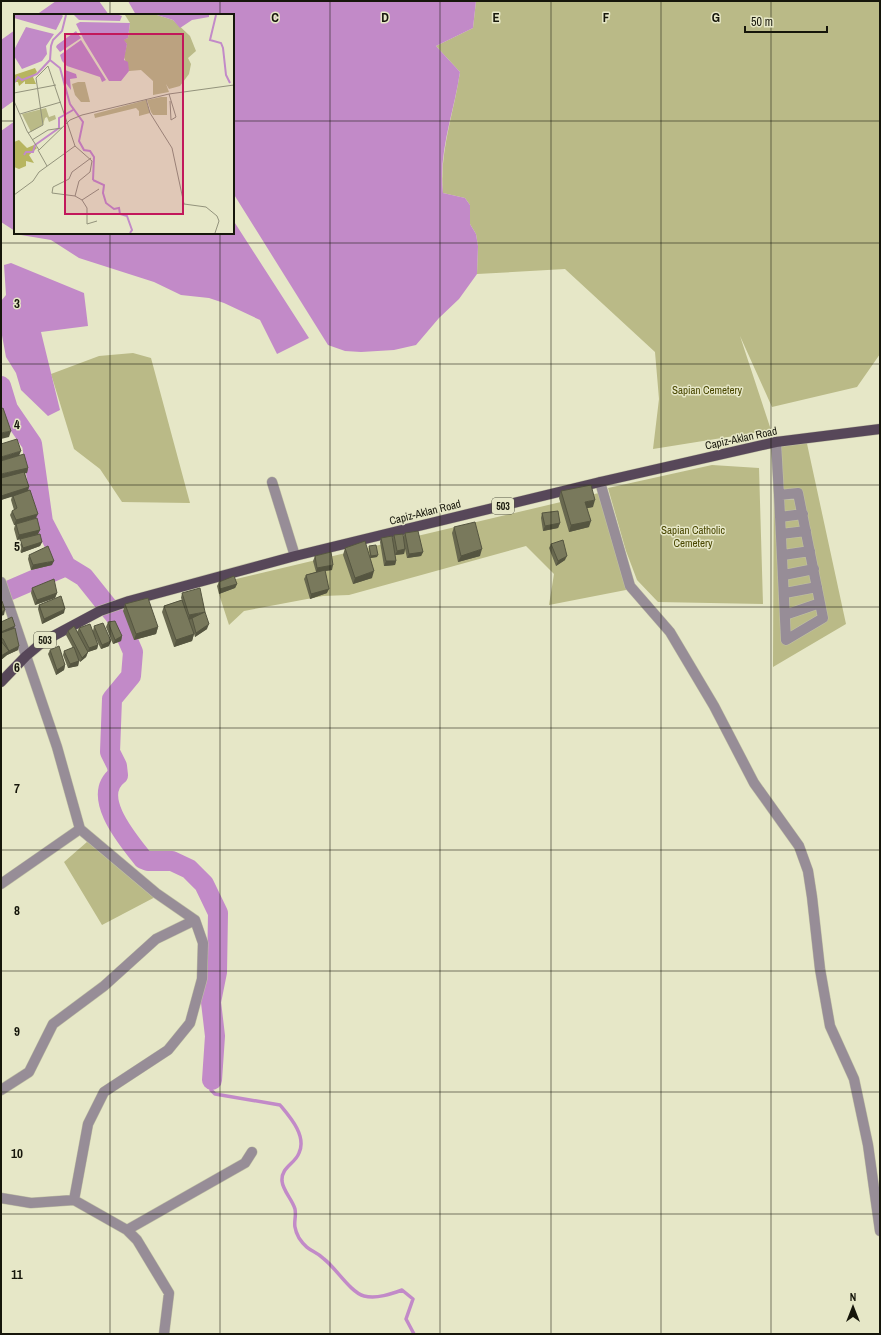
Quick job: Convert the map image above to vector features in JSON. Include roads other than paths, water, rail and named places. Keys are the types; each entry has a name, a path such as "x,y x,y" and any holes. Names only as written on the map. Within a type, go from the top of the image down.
{"main road":[{"name":"Capiz-Aklan Road","path":"1,682 44,640 100,611 129,601 295,556 600,482 776,442 880,428"}],"street":[{"path":"776,442 780,517 782,534 786,640 823,618 798,493 779,495"},
{"path":"272,482 295,556"},
{"path":"600,482 630,586 670,632 714,706 754,783 799,846 808,871 820,969 830,1026 854,1079 868,1145 880,1231"},
{"path":"780,517 802,514"},
{"path":"782,534 806,532"},
{"path":"783,555 810,551"},
{"path":"784,575 814,569"},
{"path":"1,582 57,747 80,829 156,892 195,920 203,943 202,979 190,1023 168,1050 104,1092 88,1124 74,1200"},
{"path":"784,593 817,587"},
{"path":"785,615 820,604"},
{"path":"1,884 80,829"},
{"path":"1,1090 29,1072 53,1024 104,986 156,939 195,920"},
{"path":"127,1230 245,1163 252,1152"},
{"path":"1,1198 31,1203 74,1200 127,1230 137,1240 169,1293 164,1334"}],"waterway":[{"path":"1,386 8,409 32,444 43,522 66,566 84,577 120,622 133,652 131,676 112,699 110,752 117,766 118,775 110,784 108,794 114,818 121,830 143,859 148,861 172,861 189,869 204,884 218,913 217,972 211,1002 215,1036 212,1080"},
{"path":"1,594 66,566"},
{"path":"212,1080 211,1090 215,1094 280,1105 288,1115 299,1134 301,1147 295,1160 284,1172 282,1181 295,1209 295,1229 299,1238 309,1249 328,1263 359,1294 369,1297 389,1294 402,1290 413,1299 406,1319 414,1334"}],"park label":[{"name":"Sapian Cemetery","path":"707,390"},
{"name":"Sapian Catholic Cemetery","path":"693,536"}]}
